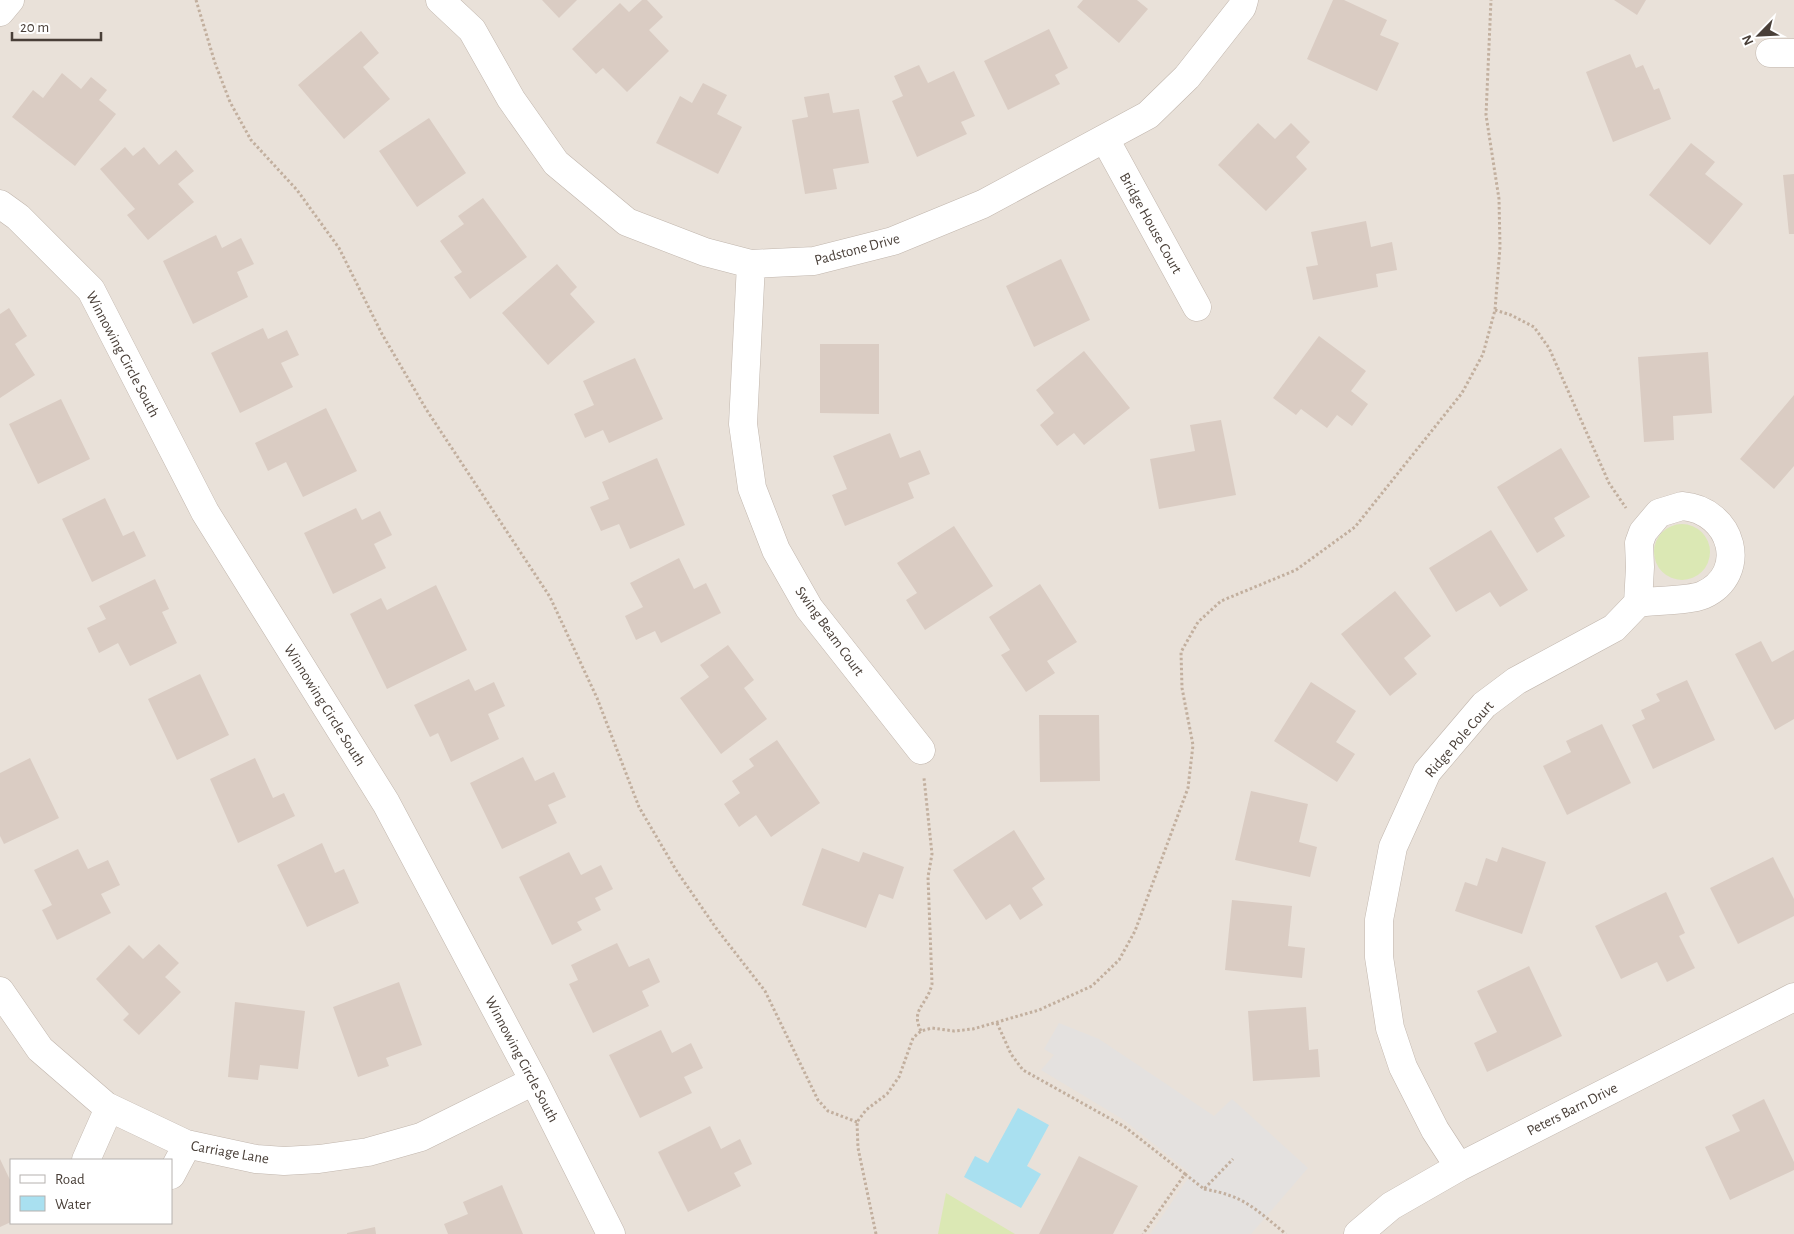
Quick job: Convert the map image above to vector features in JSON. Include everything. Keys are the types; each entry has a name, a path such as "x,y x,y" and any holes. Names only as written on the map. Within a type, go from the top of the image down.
{"street":[{"path":"0,12 10,0"},
{"name":"Padstone Drive","path":"440,0 472,30 512,99 556,163 627,222 705,252 751,264 814,261 893,241 983,204 1148,115 1181,83 1242,7 1244,0"},
{"name":"Bridge House Court","path":"1104,139 1197,307"},
{"name":"Winnowing Circle South","path":"0,204 18,217 91,290 206,512 386,803 534,1081 611,1234"},
{"name":"Swing Beam Court","path":"751,264 743,424 752,488 776,550 809,608 921,750"},
{"path":"1694,507 1705,512 1724,529 1729,541 1730,554 1722,578 1702,595 1638,603 1639,543 1646,528 1659,513 1670,508 1694,507"},
{"name":"Ridge Pole Court","path":"1459,1167 1435,1130 1403,1068 1390,1028 1378,957 1380,920 1393,847 1428,772 1484,705 1516,681 1614,628 1638,603"},
{"name":"Carriage Lane","path":"0,991 40,1049 109,1108 187,1144 256,1159 284,1161 368,1152 421,1137 534,1081"},
{"name":"Peters Barn Drive","path":"1358,1234 1391,1206 1459,1167 1794,997"},
{"path":"86,1159 109,1108"},
{"path":"172,1173 187,1144"}],"path":[{"path":"196,0 215,63 227,94 251,140 297,190 340,248 382,334 426,410 550,597 597,698 639,807 666,854 716,928 765,991 818,1100 828,1111 857,1122"},
{"path":"876,1234 858,1148 857,1122 866,1110 887,1094 898,1077 913,1038 921,1031 932,1028 954,1031 998,1024 1039,1010 1092,986 1119,960 1134,931 1188,788 1193,745 1182,688 1181,652 1198,622 1221,601 1296,570 1355,527 1462,393 1483,354 1495,310 1500,247 1499,199 1486,115 1491,0"},
{"path":"1495,310 1512,315 1534,327 1549,348 1609,483 1622,504 1646,528"},
{"path":"921,750 932,854 928,877 932,984 929,998 918,1010 916,1021 921,1031"},
{"path":"998,1024 1010,1054 1023,1070 1126,1126 1204,1190 1229,1194 1248,1203 1286,1234"},
{"path":"1204,1190 1233,1158"},
{"path":"1143,1234 1184,1174"}],"shaded area":[{"path":"0,0 1794,0 1794,1234 0,1234"},
{"path":"1059,1023 1099,1039 1214,1116 1232,1099 1308,1168 1251,1234 1150,1234 1191,1174 1124,1120 1041,1070 1054,1055 1044,1049"}],"green space":[{"path":"1682,524 1693,526 1702,532 1708,541 1710,552 1708,563 1702,572 1693,578 1682,580 1671,578 1662,572 1656,563 1654,552 1656,541 1662,532 1671,526"},
{"path":"946,1193 1015,1234 938,1234"}],"water":[{"path":"1018,1108 1049,1125 1027,1166 1041,1174 1021,1208 964,1177 975,1156 988,1163"}],"building":[{"path":"542,0 577,0 559,18"},
{"path":"642,0 647,0 663,17 649,30 669,51 627,92 603,68 596,74 572,49 620,3 629,12"},
{"path":"1083,0 1137,0 1148,9 1119,43 1077,7"},
{"path":"1333,0 1344,0 1387,20 1380,35 1399,43 1377,91 1307,59"},
{"path":"1614,0 1646,0 1637,15"},
{"path":"1049,29 1068,68 1055,75 1060,84 1008,110 984,61"},
{"path":"361,31 379,53 363,67 390,99 344,139 298,85"},
{"path":"1630,54 1636,68 1643,65 1654,90 1659,88 1671,119 1613,142 1586,72"},
{"path":"919,65 928,83 954,71 975,116 961,122 967,134 917,157 892,101 903,96 894,76"},
{"path":"62,73 81,89 91,77 107,90 99,100 116,114 75,166 12,117 33,90 43,98"},
{"path":"703,83 727,95 717,114 742,127 718,174 656,143 680,96 692,103"},
{"path":"829,93 833,113 859,109 869,163 833,169 837,189 805,194 792,120 808,117 804,97"},
{"path":"429,118 466,173 417,207 379,151"},
{"path":"1258,123 1275,139 1291,123 1310,142 1296,157 1307,169 1266,211 1218,165"},
{"path":"1691,143 1715,162 1705,174 1743,204 1710,245 1649,195"},
{"path":"125,147 133,156 144,147 159,165 176,150 194,171 178,184 194,202 148,240 127,215 135,209 100,169"},
{"path":"1794,174 1794,234 1789,234 1783,175"},
{"path":"483,198 527,257 470,299 454,277 462,272 440,241 464,224 458,216"},
{"path":"1366,221 1371,247 1392,242 1397,270 1376,274 1378,287 1313,300 1306,267 1318,265 1311,232"},
{"path":"216,235 222,248 241,238 254,264 237,272 248,297 193,324 163,261"},
{"path":"1061,259 1090,320 1034,347 1006,286"},
{"path":"557,264 577,287 570,294 595,322 548,365 502,313"},
{"path":"9,308 27,336 15,344 35,375 0,398 0,314"},
{"path":"263,328 268,339 287,330 299,355 281,363 293,387 240,413 211,353"},
{"path":"1319,336 1366,371 1351,391 1368,404 1352,426 1337,415 1327,428 1301,409 1296,415 1273,398"},
{"path":"820,344 879,344 879,414 820,413"},
{"path":"1084,351 1130,408 1084,445 1074,433 1057,446 1040,425 1054,413 1036,390"},
{"path":"1708,352 1712,413 1673,416 1674,440 1644,442 1638,357"},
{"path":"635,358 663,419 609,443 603,430 585,438 574,414 594,405 583,381"},
{"path":"1794,395 1794,466 1774,489 1740,459"},
{"path":"61,399 90,459 38,484 9,424"},
{"path":"326,408 357,471 303,497 286,462 268,471 255,443"},
{"path":"1221,420 1236,495 1159,509 1150,459 1195,451 1190,425"},
{"path":"890,433 900,458 920,450 930,474 908,483 914,498 845,526 832,495 847,489 833,456"},
{"path":"1561,448 1590,497 1554,518 1565,536 1537,553 1497,487"},
{"path":"657,458 685,525 630,549 619,524 601,531 590,507 609,499 602,482"},
{"path":"105,498 123,536 134,531 146,556 92,582 62,519"},
{"path":"356,508 362,520 380,511 392,535 374,544 386,568 333,594 304,533"},
{"path":"954,526 993,586 925,630 906,600 917,593 897,563"},
{"path":"1491,530 1528,590 1500,607 1490,592 1456,612 1429,568"},
{"path":"679,558 694,589 706,583 721,613 661,643 655,631 636,640 625,616 643,607 630,583"},
{"path":"155,579 169,609 162,612 177,643 130,666 118,643 99,653 87,628 106,619 99,606"},
{"path":"1040,584 1077,642 1047,661 1055,673 1026,692 1001,655 1010,650 989,617"},
{"path":"436,585 467,650 387,689 350,614 381,598 387,610"},
{"path":"1395,591 1431,636 1404,658 1417,674 1390,696 1341,634"},
{"path":"1761,641 1772,662 1794,650 1794,719 1775,730 1735,654"},
{"path":"728,645 754,680 744,688 767,719 721,754 680,698 709,677 700,665"},
{"path":"200,674 229,735 177,760 148,699"},
{"path":"469,679 475,691 494,682 505,706 488,714 499,739 451,762 438,733 430,737 414,705"},
{"path":"1687,680 1715,740 1653,769 1632,725 1645,719 1641,710 1660,701 1656,694"},
{"path":"1311,682 1356,711 1336,742 1355,754 1337,782 1274,741"},
{"path":"1039,715 1099,715 1100,781 1040,782"},
{"path":"1602,724 1631,783 1567,815 1543,766 1571,752 1566,741"},
{"path":"777,740 820,803 771,837 756,815 739,827 724,804 740,793 732,781 754,766 749,759"},
{"path":"523,757 535,781 554,772 566,797 548,805 557,823 502,849 470,783"},
{"path":"30,758 59,818 4,844 0,836 0,773"},
{"path":"255,758 273,798 284,793 295,816 238,843 210,779"},
{"path":"1251,791 1308,804 1299,842 1317,847 1310,877 1235,860"},
{"path":"1014,830 1045,879 1032,888 1043,905 1020,920 1010,904 986,920 953,870"},
{"path":"322,843 335,873 344,869 359,903 307,927 277,865"},
{"path":"1502,847 1546,862 1522,934 1455,911 1465,882 1477,886 1486,858 1497,862"},
{"path":"822,848 859,862 863,852 904,867 893,899 879,894 866,928 802,905"},
{"path":"78,849 88,869 108,860 120,885 101,894 111,913 57,940 42,910 52,905 34,870"},
{"path":"569,852 581,875 601,865 613,889 595,898 601,910 577,922 582,930 552,945 519,877"},
{"path":"1773,857 1794,899 1794,916 1738,944 1710,888"},
{"path":"1666,892 1685,933 1679,936 1695,968 1667,982 1657,962 1621,979 1595,926"},
{"path":"1232,900 1292,906 1288,946 1305,948 1302,978 1225,970"},
{"path":"617,943 629,967 649,958 660,982 642,991 649,1006 593,1033 569,984 578,980 571,965"},
{"path":"159,944 179,963 165,977 181,992 139,1035 123,1020 129,1014 96,979 129,945 143,959"},
{"path":"1529,966 1562,1036 1487,1072 1474,1043 1497,1032 1477,991"},
{"path":"399,982 422,1045 386,1058 389,1066 358,1077 333,1007"},
{"path":"235,1002 305,1011 298,1069 260,1065 258,1080 228,1077"},
{"path":"1306,1007 1309,1050 1318,1049 1320,1077 1253,1081 1248,1011"},
{"path":"661,1030 672,1053 691,1043 703,1068 684,1077 692,1093 640,1118 609,1055"},
{"path":"1764,1099 1794,1162 1794,1170 1730,1200 1705,1147 1740,1131 1732,1115"},
{"path":"710,1126 721,1149 740,1139 752,1164 734,1173 741,1186 688,1212 658,1152"},
{"path":"1079,1156 1138,1186 1113,1234 1039,1234"},
{"path":"0,1159 10,1180 10,1222 0,1227"},
{"path":"502,1185 523,1234 448,1234 444,1224 468,1214 463,1202"},
{"path":"375,1227 376,1234 347,1234 347,1233"}]}
